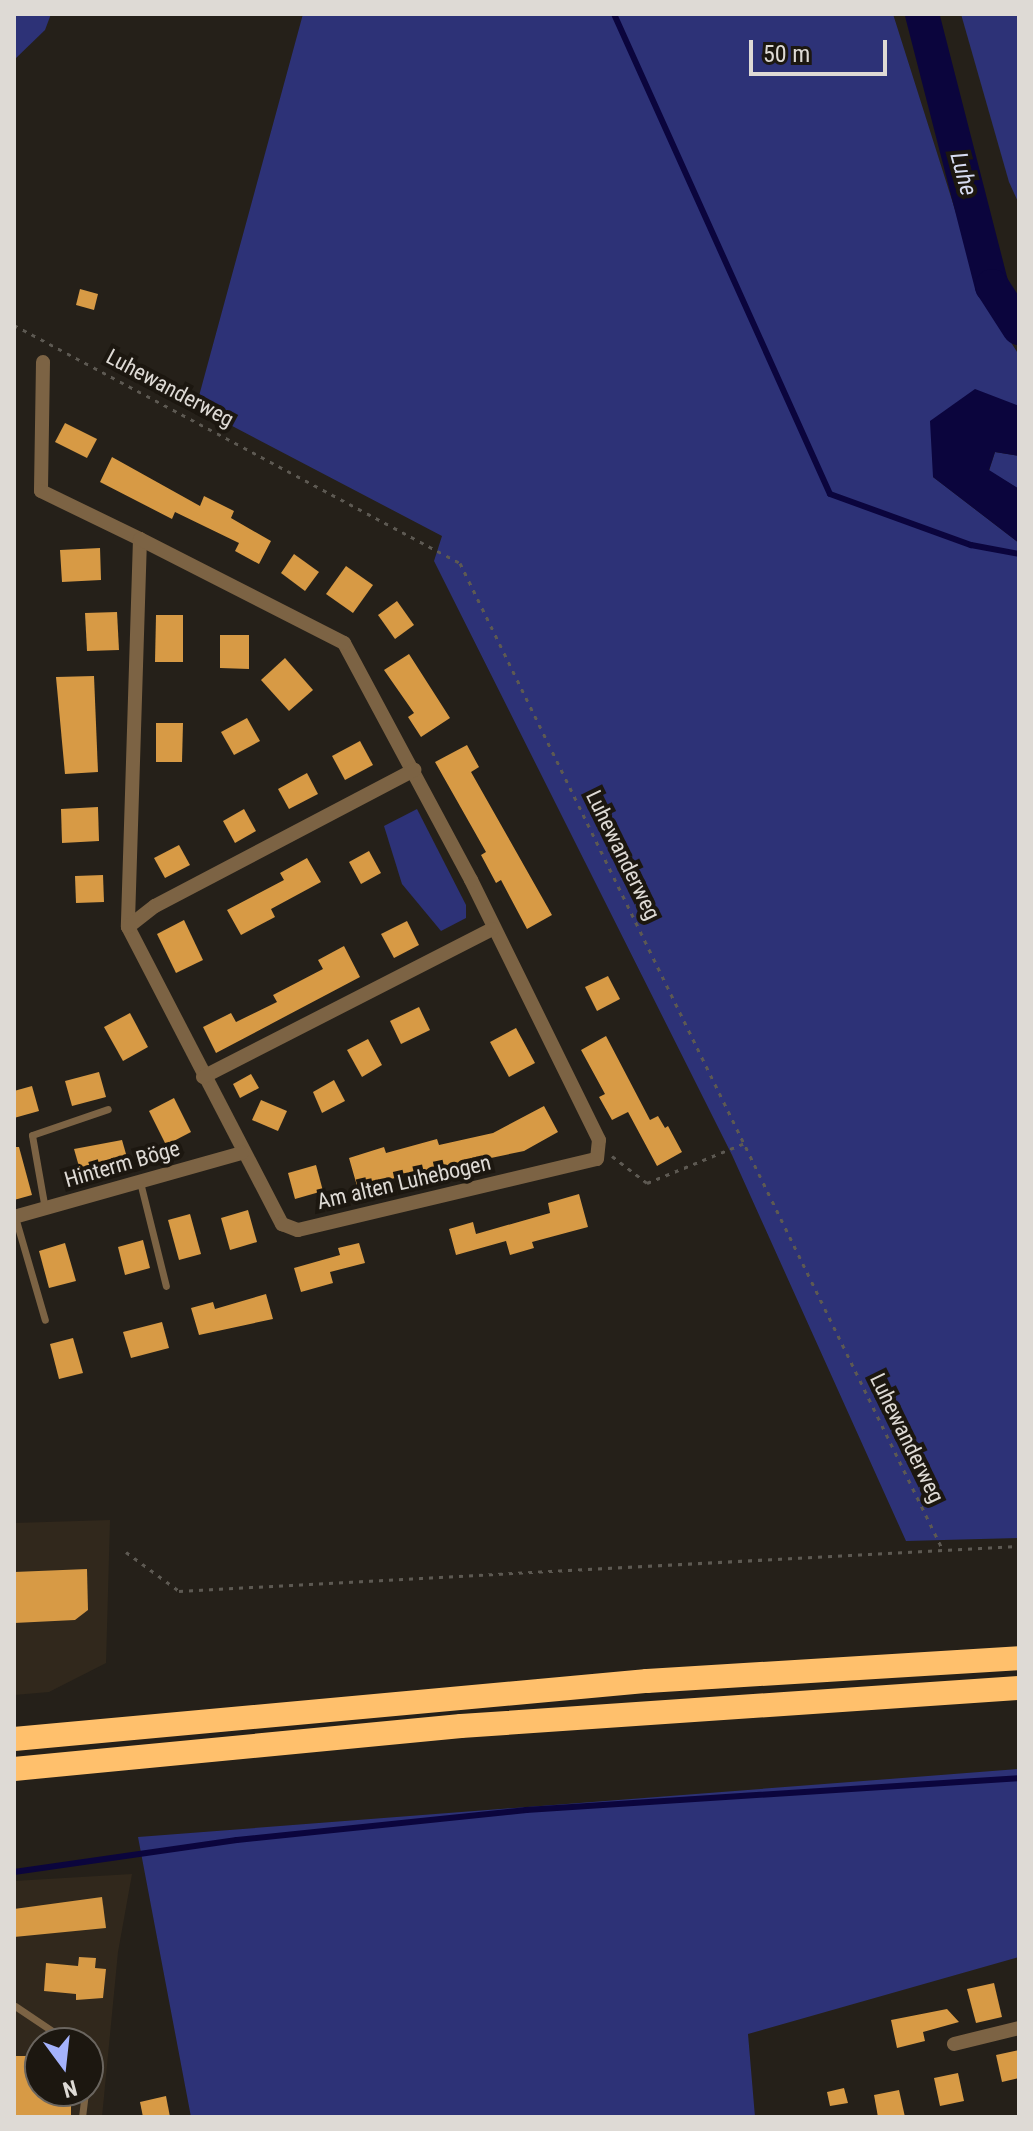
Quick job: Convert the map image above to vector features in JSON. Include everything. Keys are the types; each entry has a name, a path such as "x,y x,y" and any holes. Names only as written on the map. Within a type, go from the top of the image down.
{"highway":[{"path":"14,1739 632,1682 1019,1658"},
{"path":"14,1769 461,1726 1019,1688"}],"street":[{"path":"43,362 41,491 334,634 344,643 414,770 599,1140 598,1149"},
{"name":"Am alten Luhebogen","path":"140,539 128,927 242,1153 282,1224 298,1230 597,1159 598,1149"},
{"path":"128,927 155,906 414,770"},
{"path":"203,1077 492,929"},
{"name":"Hinterm Böge","path":"15,1217 242,1153"},
{"path":"954,2044 1019,2028"}],"lane":[{"path":"45,1209 32,1135 108,1109"},
{"path":"140,1182 166,1286"},
{"path":"15,1217 45,1320"},
{"path":"15,2006 46,2027"}],"path":[{"name":"Luhewanderweg","path":"14,325 460,563 747,1142 942,1548"},
{"path":"598,1149 647,1183 747,1142"},
{"path":"126,1552 179,1591 1019,1546"}],"shaded area":[{"path":"14,14 51,14 45,30 14,60"},
{"path":"303,14 893,14 983,298 1019,355 1019,406 933,477 1019,543 1019,1538 906,1541 732,1155 434,561 442,536 196,407"},
{"path":"961,14 1019,14 1019,204 1009,182"},
{"path":"975,389 1019,406 1019,456 995,452 989,470 1019,489 1019,543 933,477 930,421"},
{"path":"995,452 1019,456 1019,489 989,471"},
{"path":"417,809 466,905 466,918 441,931 402,884 384,826"},
{"path":"110,1520 106,1663 49,1692 14,1695 14,1523"},
{"path":"1019,1769 1019,1957 748,2034 755,2117 191,2117 138,1837"},
{"path":"132,1874 118,1952 104,2096 104,2027 24,2027 24,2107 103,2107 102,2117 14,2117 14,1881"}],"building":[{"path":"80,289 98,294 94,310 76,305"},
{"path":"65,423 97,439 87,458 55,442"},
{"path":"112,457 200,506 204,496 234,511 231,518 271,541 259,564 235,551 239,543 175,512 172,519 100,482"},
{"path":"100,548 101,580 62,582 60,550"},
{"path":"294,554 319,572 305,591 281,573"},
{"path":"346,566 373,585 353,613 326,594"},
{"path":"397,601 414,625 395,639 378,615"},
{"path":"117,612 119,650 87,651 85,613"},
{"path":"156,615 183,615 183,662 155,662"},
{"path":"220,635 249,635 249,669 220,668"},
{"path":"409,654 450,718 421,737 408,717 414,713 384,670"},
{"path":"285,658 313,690 289,711 261,680"},
{"path":"94,676 98,772 65,774 56,677"},
{"path":"247,718 260,741 234,755 221,732"},
{"path":"156,723 183,723 182,762 156,762"},
{"path":"360,741 373,765 345,780 332,756"},
{"path":"467,745 479,767 471,772 552,915 527,929 501,880 496,883 481,855 486,852 435,762"},
{"path":"307,773 318,794 289,809 278,789"},
{"path":"98,807 99,841 62,843 61,809"},
{"path":"244,809 256,831 235,843 223,821"},
{"path":"179,845 190,865 165,878 154,858"},
{"path":"369,851 381,873 361,884 349,862"},
{"path":"307,858 321,882 271,909 275,917 241,935 227,910 284,880 280,873"},
{"path":"103,875 104,902 76,903 75,876"},
{"path":"184,920 203,960 176,973 157,934"},
{"path":"407,921 419,945 394,958 381,934"},
{"path":"344,946 360,977 216,1053 203,1027 231,1013 236,1022 277,1002 273,995 323,969 318,960"},
{"path":"608,976 620,999 597,1011 585,987"},
{"path":"419,1007 430,1030 401,1044 390,1021"},
{"path":"130,1013 148,1047 123,1061 104,1027"},
{"path":"516,1028 535,1063 509,1077 490,1042"},
{"path":"606,1036 650,1120 658,1116 665,1128 668,1126 682,1152 657,1166 628,1112 612,1120 599,1097 605,1094 581,1050"},
{"path":"368,1039 382,1065 362,1077 347,1050"},
{"path":"99,1072 106,1097 72,1106 65,1081"},
{"path":"251,1074 259,1088 240,1098 233,1084"},
{"path":"334,1080 345,1101 322,1113 313,1092"},
{"path":"32,1086 39,1111 14,1118 14,1091"},
{"path":"174,1098 191,1132 166,1145 149,1111"},
{"path":"261,1100 287,1111 278,1131 252,1120"},
{"path":"544,1106 558,1132 524,1151 357,1186 349,1158 384,1147 386,1153 437,1139 439,1145 493,1133"},
{"path":"122,1140 130,1168 82,1177 74,1149"},
{"path":"14,1147 19,1147 32,1195 14,1200"},
{"path":"316,1165 323,1191 295,1199 288,1173"},
{"path":"579,1194 588,1227 532,1242 534,1248 510,1255 506,1241 456,1255 449,1229 473,1222 476,1234 550,1213 548,1203"},
{"path":"248,1210 257,1242 230,1250 221,1218"},
{"path":"190,1214 201,1254 179,1260 168,1220"},
{"path":"143,1240 150,1268 125,1275 118,1247"},
{"path":"65,1243 76,1281 49,1288 39,1251"},
{"path":"359,1243 365,1263 330,1272 333,1283 301,1292 294,1268 340,1255 338,1248"},
{"path":"266,1294 273,1319 199,1335 191,1308 213,1302 215,1309"},
{"path":"162,1322 169,1348 131,1358 123,1332"},
{"path":"73,1338 83,1373 59,1379 50,1344"},
{"path":"87,1569 88,1610 75,1620 14,1623 14,1572"},
{"path":"102,1897 106,1928 14,1937 14,1909"},
{"path":"79,1957 96,1958 95,1968 106,1969 103,1998 76,2000 76,1994 44,1991 46,1963 78,1966"},
{"path":"994,1983 1002,2017 976,2023 967,1989"},
{"path":"947,2009 959,2022 923,2032 925,2041 897,2048 891,2020"},
{"path":"1019,2050 1019,2078 1002,2082 996,2055"},
{"path":"14,2056 24,2056 24,2107 71,2107 71,2117 14,2117"},
{"path":"958,2073 964,2101 940,2106 934,2078"},
{"path":"844,2088 848,2103 830,2106 827,2092"},
{"path":"899,2090 905,2117 878,2117 874,2095"},
{"path":"166,2096 170,2117 143,2117 140,2102"}],"waterway":[{"path":"614,14 830,494 971,545 1019,554"},
{"name":"Luhe","path":"922,14 992,286 1019,328"},
{"path":"14,1872 237,1840 526,1810 1019,1778"}]}
